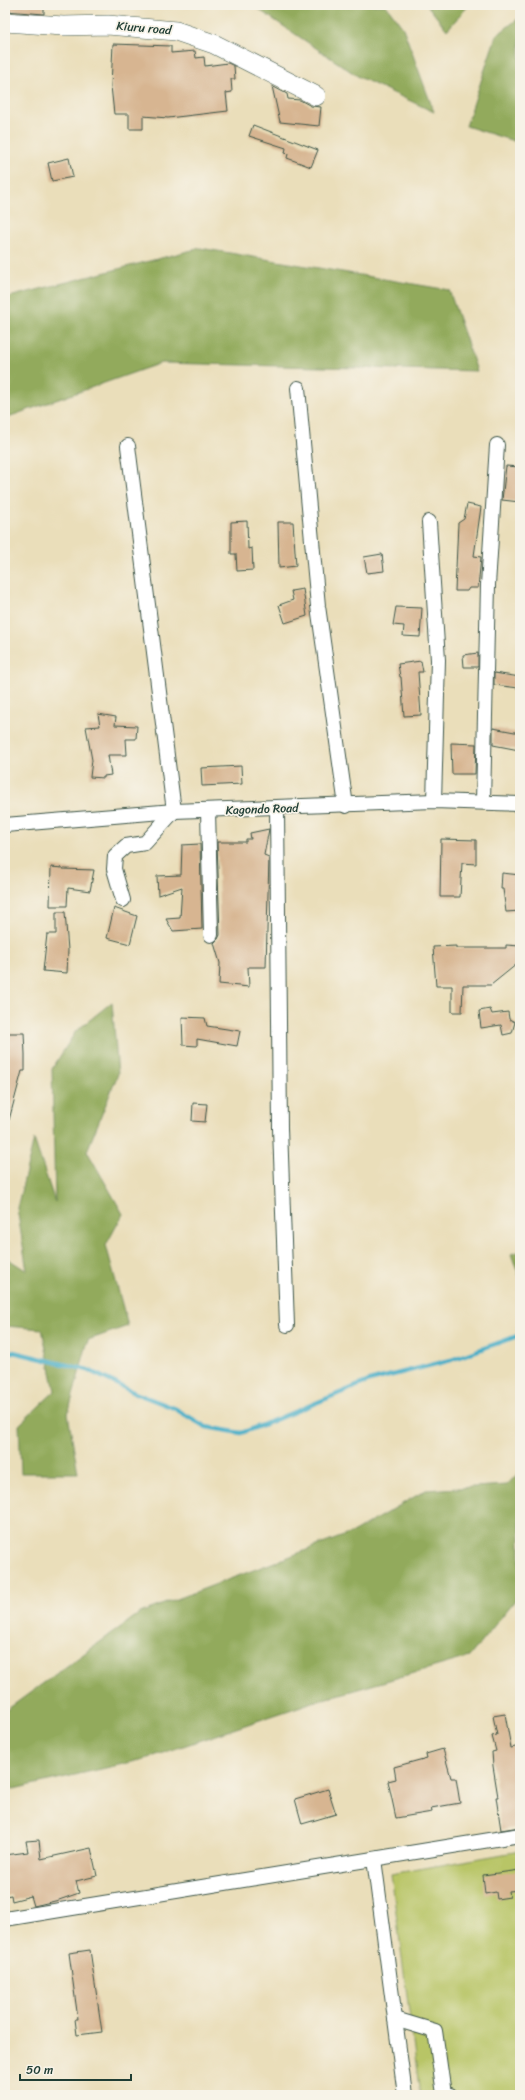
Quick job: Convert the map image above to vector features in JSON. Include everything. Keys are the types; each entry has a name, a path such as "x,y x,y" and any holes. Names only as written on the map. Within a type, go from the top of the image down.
{"street":[{"name":"Kiuru road","path":"5,22 63,26 108,25 176,31 214,44 316,96"},
{"path":"298,388 318,606 346,806"},
{"path":"483,802 488,586 497,445"},
{"path":"123,900 114,869 115,856 126,846 145,843 174,811 128,446"},
{"path":"429,522 438,660 434,801"},
{"name":"Kagondo Road","path":"5,825 174,811 277,809 434,801 520,804"},
{"path":"277,809 280,1128 288,1325"},
{"path":"208,810 211,935"},
{"path":"5,1919 520,1835"},
{"path":"374,1859 404,2095"},
{"path":"395,2019 435,2032 444,2094 450,2095"}],"green space":[{"path":"252,5 386,5 403,28 434,112 359,77"},
{"path":"427,5 469,5 447,30"},
{"path":"520,17 520,143 466,126 496,36"},
{"path":"200,248 449,290 477,371 161,363 5,418 5,298"},
{"path":"112,1002 118,1074 87,1151 123,1214 106,1245 128,1326 88,1340 68,1414 78,1473 21,1473 19,1425 55,1391 42,1329 5,1326 5,1257 27,1271 17,1208 34,1139 55,1202 52,1069 76,1031"},
{"path":"520,1251 520,1278 511,1254"},
{"path":"520,1471 520,1587 516,1599 469,1657 313,1702 145,1759 5,1791 5,1711 140,1613 354,1532 426,1490 507,1485"},
{"path":"520,1851 520,2095 420,2095 391,1874"}],"building":[{"path":"5,5 44,5 44,14 5,11"},
{"path":"113,44 171,46 171,53 195,51 196,58 204,57 205,66 228,63 234,66 235,79 231,79 232,92 226,93 228,111 168,118 143,116 143,129 129,129 129,114 114,114 111,86"},
{"path":"272,86 287,94 288,99 300,100 311,106 321,107 319,126 280,122"},
{"path":"253,125 318,150 311,167 287,158 288,154 285,153 286,148 249,136"},
{"path":"69,158 73,177 52,181 48,163"},
{"path":"506,466 520,467 520,502 502,500"},
{"path":"467,504 481,507 474,556 481,557 478,588 469,588 467,591 455,591 458,523 464,519"},
{"path":"247,521 248,549 252,548 253,570 237,571 236,554 231,554 231,522"},
{"path":"278,522 293,522 296,566 279,568"},
{"path":"382,554 384,571 367,573 364,557"},
{"path":"303,589 307,616 285,623 279,605 293,600 291,591"},
{"path":"396,607 422,608 420,637 403,636 404,626 393,625"},
{"path":"478,653 478,667 464,667 463,655"},
{"path":"421,661 423,672 418,672 421,715 404,716 401,677 398,664"},
{"path":"494,673 520,677 519,688 494,685"},
{"path":"98,714 116,717 115,725 137,726 136,739 126,739 127,755 108,755 111,775 104,776 104,778 90,777 92,760 86,727 100,726"},
{"path":"493,728 520,733 519,750 493,745"},
{"path":"451,743 476,744 475,774 452,774"},
{"path":"241,766 242,784 202,786 201,768"},
{"path":"269,829 264,855 269,857 266,967 248,967 249,987 219,984 220,963 214,943 220,935 217,842 246,842 246,839 251,839 250,833"},
{"path":"441,839 476,840 476,864 462,863 460,897 440,897"},
{"path":"200,844 202,929 173,931 166,919 180,918 182,887 158,895 157,876 181,875 182,845"},
{"path":"51,867 94,870 90,891 68,888 67,906 50,906"},
{"path":"502,873 520,875 520,911 506,912 503,889 501,889"},
{"path":"114,908 137,916 130,944 107,938"},
{"path":"56,912 65,912 68,950 67,973 43,971 47,934 56,934"},
{"path":"506,945 520,946 520,965 517,964 491,985 463,985 462,1012 452,1012 452,986 436,986 433,947 456,946 456,948 506,948"},
{"path":"490,1009 492,1014 508,1012 509,1019 515,1022 512,1033 503,1035 501,1025 481,1028 479,1011"},
{"path":"182,1017 205,1018 207,1026 240,1031 237,1046 197,1039 197,1046 183,1045"},
{"path":"7,1033 24,1033 25,1071 22,1071 9,1120 5,1120"},
{"path":"193,1103 207,1104 205,1122 192,1121"},
{"path":"505,1714 511,1748 520,1746 520,1827 501,1830 492,1752 496,1751 492,1736 497,1735 493,1716"},
{"path":"443,1749 451,1778 456,1778 460,1803 431,1808 432,1812 396,1818 388,1781 396,1779 394,1767 427,1758 426,1754"},
{"path":"328,1789 336,1814 302,1824 295,1799"},
{"path":"39,1840 41,1859 91,1848 97,1876 76,1881 79,1893 59,1900 34,1906 31,1896 12,1901 11,1895 5,1896 5,1855 28,1852 26,1841"},
{"path":"520,1870 520,1890 509,1891 510,1897 497,1899 496,1892 485,1894 483,1875"},
{"path":"90,1950 102,2032 77,2035 75,2019 78,2019 69,1953"}],"waterway":[{"path":"5,1350 88,1370 135,1393 174,1408 206,1427 241,1433 369,1381 451,1360 520,1335"}]}
